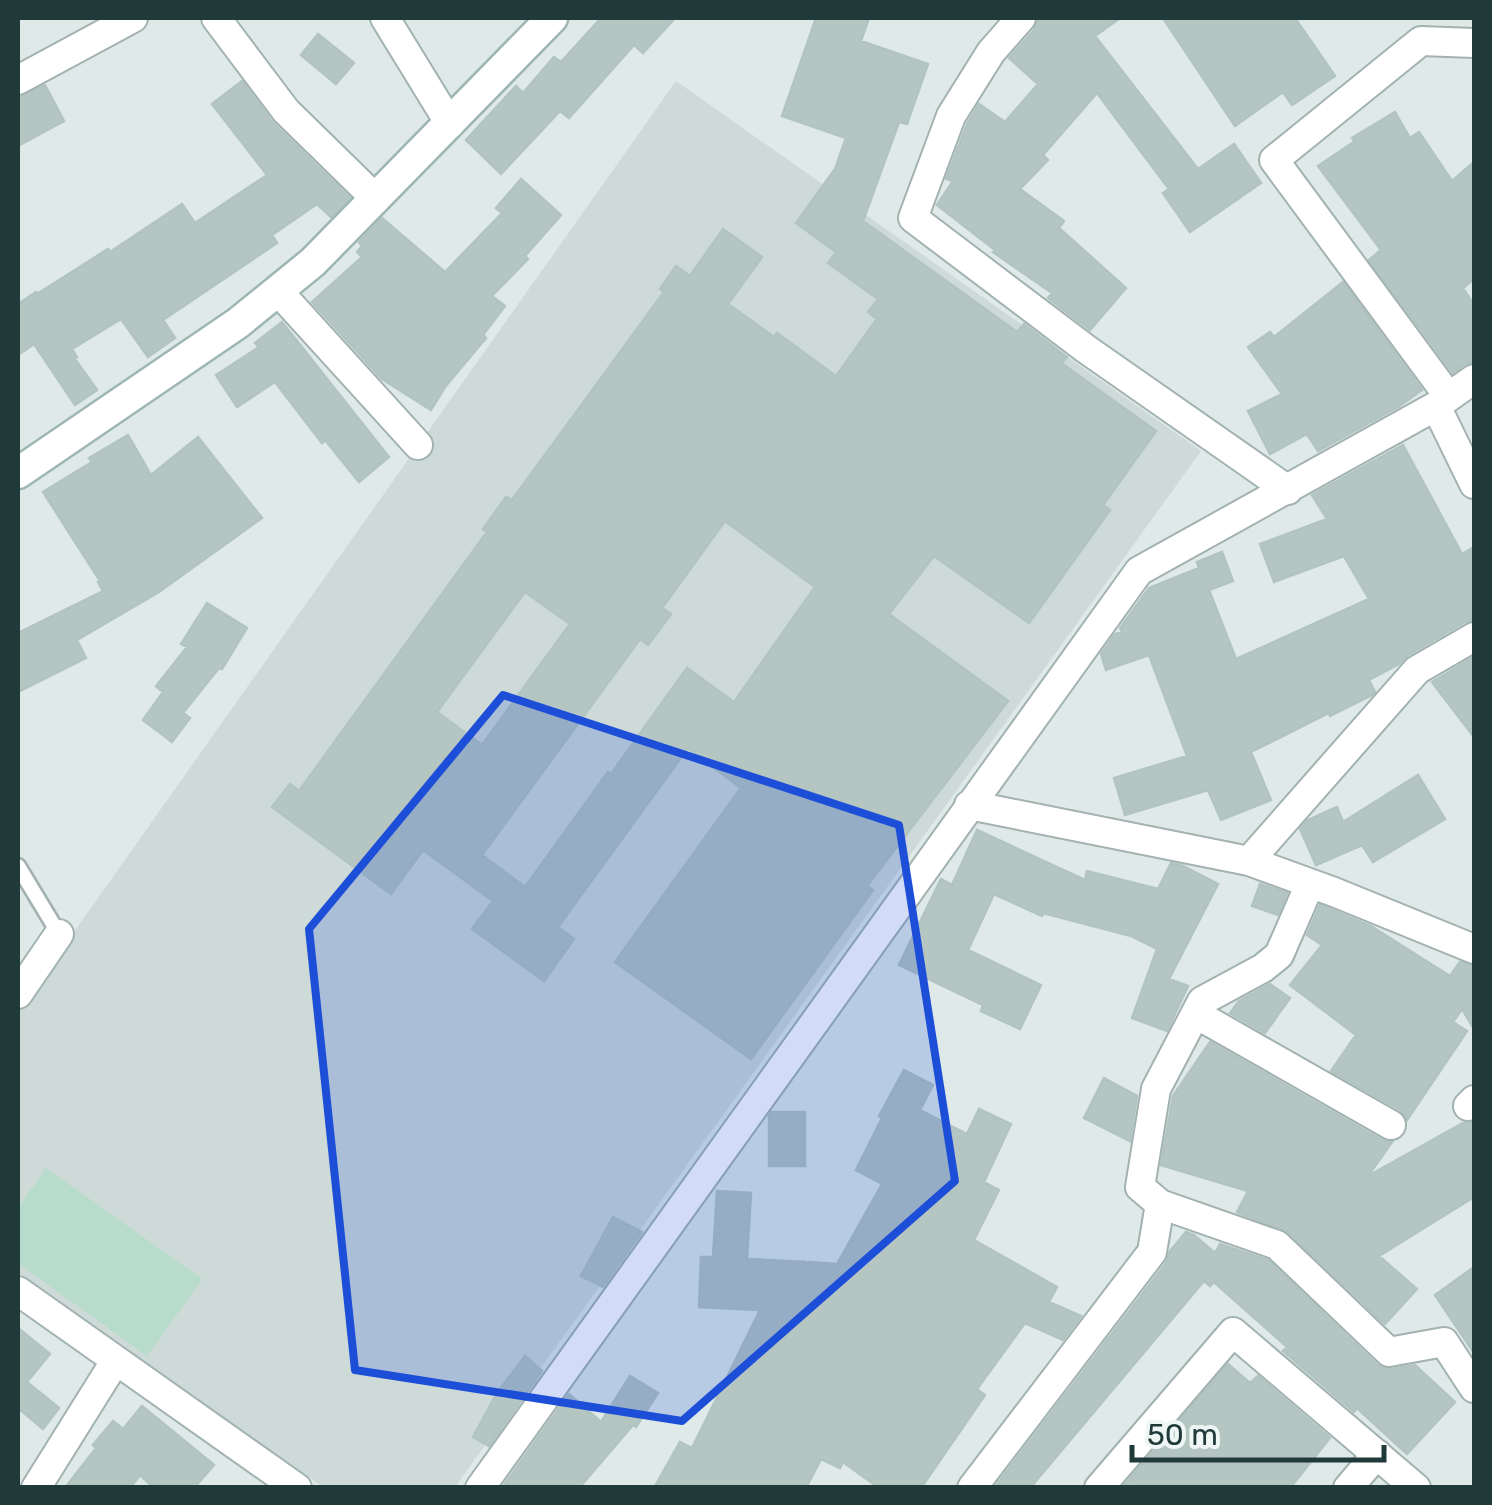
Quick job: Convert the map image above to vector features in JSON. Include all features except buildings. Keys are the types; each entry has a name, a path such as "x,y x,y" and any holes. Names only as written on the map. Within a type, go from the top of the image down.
{"street":[{"path":"18,80 132,18"},
{"path":"216,18 286,112 376,199"},
{"path":"384,18 450,124"},
{"path":"18,473 238,323 313,262 552,18"},
{"path":"1021,18 991,52 951,116 913,218 1086,348 1288,490"},
{"path":"1474,43 1421,40 1274,160 1443,402 1474,484"},
{"path":"278,291 418,445"},
{"path":"480,1488 1139,571 1443,402 1474,380"},
{"path":"1249,862 1417,670 1474,637"},
{"path":"969,805 1249,862 1474,948"},
{"path":"1310,884 1278,955 1263,968 1202,1001 1156,1089 1140,1187 1160,1204 1277,1246 1389,1352 1444,1342 1474,1388"},
{"path":"18,994 59,934"},
{"path":"1196,1014 1391,1125"},
{"path":"972,1488 1152,1252 1160,1204"},
{"path":"18,1291 297,1488"},
{"path":"1099,1488 1233,1332 1416,1488"},
{"path":"36,1488 116,1360"},
{"path":"1348,1488 1376,1454"}],"lane":[{"path":"18,866 59,934"}],"highlighted area":[{"path":"503,695 899,825 955,1181 682,1421 355,1370 309,929"}],"shaded area":[{"path":"676,81 1201,451 455,1487 323,1487 18,1274 18,1011"}],"green space":[{"path":"46,1168 202,1279 147,1356 18,1263 18,1208"}]}
